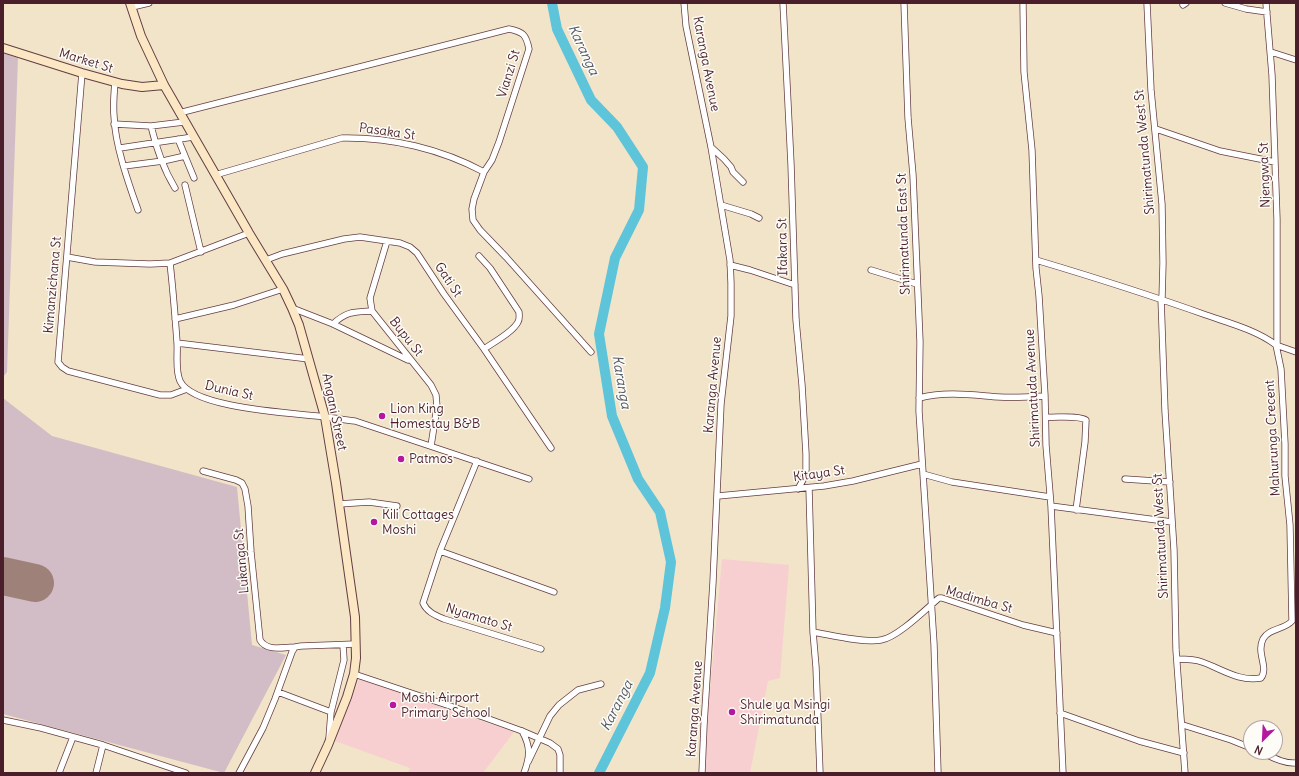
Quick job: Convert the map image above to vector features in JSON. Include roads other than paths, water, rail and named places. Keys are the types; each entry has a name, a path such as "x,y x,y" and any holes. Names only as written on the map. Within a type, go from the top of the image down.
{"street":[{"path":"131,5 149,3"},
{"name":"Karanga Avenue","path":"684,3 686,26 711,147 730,265 731,316 721,404 718,496 702,773"},
{"name":"Ifakara St","path":"783,3 791,164 796,320 806,454 806,470 798,489"},
{"name":"Shirimatunda East St","path":"904,3 908,118 914,175 920,342 919,398 936,688 938,773"},
{"name":"Shirimatuda Avenue","path":"1022,3 1024,72 1032,150 1036,260 1051,506 1063,773"},
{"name":"Shirimatunda West St","path":"1147,3 1151,90 1156,129 1162,204 1163,263 1161,299 1175,583 1176,650 1185,773"},
{"path":"1225,3 1246,9 1267,12"},
{"name":"Njengwa St","path":"1266,3 1271,52 1277,218 1276,345"},
{"name":"Angani Street","path":"131,5 141,36 164,85 184,122 283,289 292,308 299,325 325,416 355,617 356,644 354,674 328,745 315,773"},
{"name":"Vianzi St","path":"179,113 509,29 518,31 523,34 527,40 528,49 499,142 492,160 484,172 474,199 472,209 473,220 480,230 591,352"},
{"name":"Market St","path":"3,48 115,82 142,87 164,85"},
{"path":"1271,52 1296,60"},
{"name":"Kimanzichana St","path":"82,73 58,362 62,368 68,371 160,395 171,395 187,389"},
{"path":"115,82 114,124 124,166 138,210"},
{"path":"114,124 151,126 184,122"},
{"path":"151,126 155,142 168,177 175,188"},
{"path":"1156,129 1220,151 1274,162"},
{"path":"120,148 193,137"},
{"name":"Pasaka St","path":"215,175 342,138 387,140 423,148 454,158 484,172"},
{"path":"178,139 194,178"},
{"path":"711,147 731,166 733,172 743,182"},
{"path":"124,166 163,161 185,156"},
{"path":"185,185 201,252"},
{"path":"721,206 751,214 759,218"},
{"path":"67,257 94,262 150,264 170,263 249,233"},
{"name":"Gati St","path":"266,260 282,254 344,239 360,237 387,240 410,247 417,253 551,448"},
{"name":"Bupu St","path":"387,240 370,298 372,311 410,361 431,385 436,395 437,407 431,446"},
{"path":"479,256 490,268 519,312 517,324 510,331 484,349"},
{"path":"1036,260 1094,276 1243,328 1262,336 1276,345 1296,352"},
{"name":"Dunia St","path":"170,263 178,370 180,382 187,389 204,398 246,408 325,416"},
{"path":"730,265 795,284"},
{"path":"871,270 917,284"},
{"path":"175,320 234,305 283,289"},
{"path":"292,308 333,324 410,361"},
{"path":"333,324 346,314 372,311"},
{"path":"177,343 309,359"},
{"name":"Mahurunga Crecent","path":"1177,659 1194,659 1202,661 1230,674 1245,678 1261,678 1264,673 1263,660 1260,654 1261,644 1266,634 1285,626 1292,621 1294,600 1290,524 1285,476 1285,444 1280,369 1276,345"},
{"path":"919,398 938,394 1022,398 1045,396"},
{"path":"325,416 355,421 529,479"},
{"path":"1046,418 1074,418 1086,420 1085,442 1076,510"},
{"name":"Nyamato St","path":"477,461 440,551 423,603 425,608 434,615 444,619 541,648"},
{"name":"Kitaya St","path":"718,496 809,488 853,481 922,464"},
{"name":"Lukanga St","path":"202,471 236,480 242,484 245,489 248,506 260,640 266,646 271,648 356,644"},
{"path":"924,474 952,482 1050,497"},
{"path":"1125,479 1170,482"},
{"path":"809,488 812,632 816,667 820,773"},
{"path":"339,504 369,502 397,506"},
{"path":"1051,506 1172,522"},
{"path":"440,551 554,592"},
{"name":"Madimba St","path":"812,632 868,640 882,640 892,636 939,598 942,598 1023,625 1057,633"},
{"path":"328,745 330,712 344,660 343,645"},
{"path":"239,773 263,728 292,652 296,648"},
{"path":"354,674 522,731 550,743 558,749 560,755 560,773"},
{"path":"524,773 550,716 559,705 578,690 601,684"},
{"path":"278,692 330,712"},
{"path":"1060,713 1139,742 1184,753"},
{"path":"3,720 41,728 103,745 186,773"},
{"path":"1182,725 1243,745"},
{"path":"522,731 527,740 529,751 528,762"},
{"path":"59,773 73,737"},
{"path":"96,773 103,745"},
{"path":"1277,760 1288,763 1296,763"}],"waterway":[{"name":"Karanga","path":"552,3 557,29 591,100 617,127 643,167 639,210 615,258 599,334 612,416 638,479 660,512 671,562 665,608 650,673 599,773"}],"place":[{"name":"Lion King Homestay B&B","path":"382,416"},
{"name":"Patmos","path":"401,459"},
{"name":"Kili Cottages Moshi","path":"374,522"},
{"name":"Moshi Airport Primary School","path":"393,705"},
{"name":"Shule ya Msingi Shirimatunda","path":"732,712"}]}
